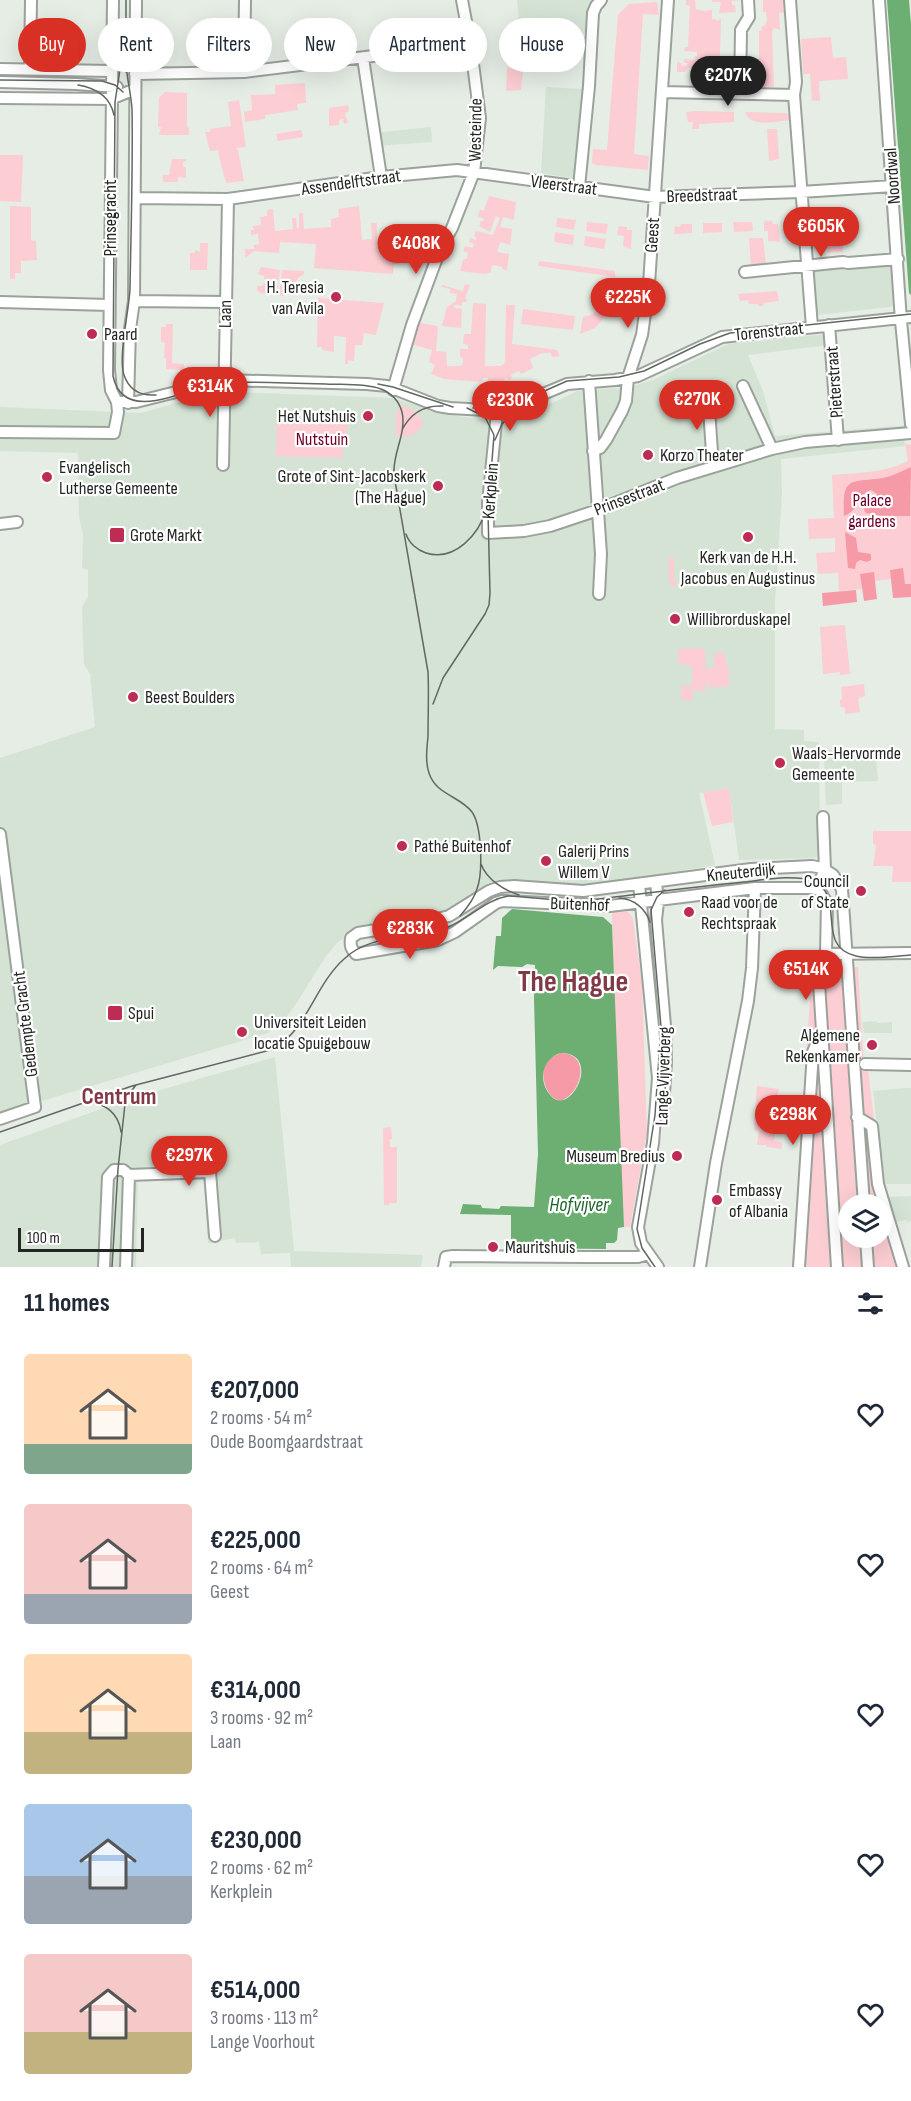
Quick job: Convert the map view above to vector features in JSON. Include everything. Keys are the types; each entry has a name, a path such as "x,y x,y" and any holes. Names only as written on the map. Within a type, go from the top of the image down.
{"street":[{"path":"31,0 31,18"},
{"name":"Prinsegracht","path":"113,0 113,18"},
{"name":"Prinsegracht","path":"0,432 114,433 122,402 134,301 138,198 135,89 136,0"},
{"path":"245,0 245,18"},
{"name":"Westeinde","path":"462,0 465,18"},
{"path":"579,187 589,86 593,13 601,0"},
{"name":"Geest","path":"593,451 600,448 618,422 626,395 628,378 640,343 650,284 668,0"},
{"path":"740,93 741,30 749,16 748,0"},
{"path":"790,0 796,82 794,95 812,327"},
{"name":"Noordwal","path":"879,0 898,259 906,317 911,424"},
{"path":"272,69 369,57"},
{"path":"363,58 381,177"},
{"path":"0,69 18,69"},
{"name":"Prinsegracht","path":"112,72 107,305 109,376 111,390 122,402"},
{"path":"135,74 244,72"},
{"name":"Westeinde","path":"393,390 412,325 441,247 452,228 474,172 480,118 474,72"},
{"path":"2,82 76,84 135,89"},
{"path":"2,82 26,98"},
{"path":"0,98 111,99 135,89"},
{"path":"662,92 794,95"},
{"name":"Assendelftstraat","path":"138,198 228,200 381,177 457,170 474,172"},
{"name":"Vleerstraat","path":"474,172 655,197"},
{"name":"Breedstraat","path":"655,197 893,186"},
{"name":"Laan","path":"223,465 228,200"},
{"path":"745,272 807,264 898,259"},
{"path":"134,301 226,302"},
{"path":"0,302 107,305"},
{"name":"Torenstraat","path":"122,402 224,380 387,386 438,406 497,412 510,409 560,386 628,378 656,368 722,337 812,327 830,329 906,317"},
{"name":"Pieterstraat","path":"830,329 838,440"},
{"path":"589,381 601,554 599,594"},
{"path":"742,386 772,449"},
{"path":"708,394 713,467"},
{"name":"Kerkplein","path":"488,534 488,502 497,412"},
{"name":"Prinsestraat","path":"488,534 550,526 598,510 677,478 772,449 805,442 911,433"},
{"path":"0,524 17,522"},
{"path":"823,818 825,870 816,889 827,903 826,954"},
{"name":"Gedempte Gracht","path":"0,834 35,1107 0,1119"},
{"name":"Kneuterdijk","path":"656,882 751,869 812,866 825,870"},
{"path":"825,870 836,878 842,889 863,1194"},
{"name":"Buitenhof","path":"455,932 438,940 421,944 376,949 356,954 350,948 351,938 358,933 449,916 489,891 500,887 583,891 656,882"},
{"name":"Lange Vijverberg","path":"648,1254 644,1227 661,1128 666,1062 664,1002 656,920 658,900 656,882"},
{"name":"Lange Vijverberg","path":"639,884 658,1078 653,1143 638,1221 639,1239 648,1254"},
{"path":"449,916 455,932 502,901 500,887"},
{"path":"700,1267 716,1162 748,1002 752,968 755,888"},
{"name":"Kneuterdijk","path":"658,900 755,888 816,889"},
{"path":"597,890 598,906"},
{"name":"Buitenhof","path":"502,901 598,906 658,900"},
{"path":"837,1267 818,966 820,959 826,954 911,953"},
{"path":"799,1267 813,1052 823,1040"},
{"path":"865,1064 911,1065"},
{"path":"857,1117 872,1126 878,1184 903,1267"},
{"path":"104,1267 108,1177 114,1170 123,1170 129,1175 210,1172 214,1236"},
{"path":"126,1267 129,1175"},
{"path":"867,1248 868,1267"},
{"path":"445,1262 638,1257 648,1254 658,1267"}],"shaded area":[{"path":"517,0 593,0 587,11 585,34 585,18 519,18"},
{"path":"546,87 582,89 576,179 541,173"},
{"path":"431,127 432,142 376,146 374,133"},
{"path":"894,262 895,304 890,307 817,315 813,268"},
{"path":"828,334 829,345 748,355 763,391 775,436 909,425 909,434 904,435 905,446 781,459 782,493 775,602 775,729 804,730 804,741 819,742 820,853 815,858 739,860 729,788 699,793 715,865 583,887 514,882 445,912 353,932 337,943 326,956 284,1020 268,1033 32,1104 0,1117 0,758 95,727 90,674 84,664 82,607 88,597 88,570 82,568 83,535 79,517 78,453 0,451 0,407 141,413 231,392 394,398 436,412 507,424 578,391 630,387 653,380 728,344"},
{"path":"871,748 871,752 876,756 878,781 842,782 842,804 826,805 824,756 828,750"},
{"path":"877,1021 877,1023 892,1022 892,1033 864,1033 862,1022"},
{"path":"275,1057 294,1251 423,1255 421,1267 291,1267 290,1253 261,1254 259,1242 236,1243 235,1238 208,1243 204,1174 138,1180 136,1267 0,1267 0,1145 129,1099"},
{"path":"911,1088 911,1184 884,1184 873,1091"},
{"path":"911,1196 911,1221 895,1222 892,1197"}],"green space":[{"path":"686,0 695,0 696,9 712,10 712,19 716,21 721,19 719,86 711,86 711,82 715,82 714,72 694,72 694,68 688,68 685,72 677,72 677,62 682,66 687,65 684,59 695,60 697,56 697,52 684,51 685,47 688,47 690,6 686,5"},
{"path":"712,0 741,0 732,1 736,12 719,13 721,2 712,2"},
{"path":"763,0 783,0 784,13 779,13 780,30 774,28 772,31 774,87 763,87 759,84 759,31 767,21 766,12 763,12"},
{"path":"657,2 659,15 643,14 634,154 649,156 648,170 596,165 592,163 593,149 607,150 618,15 629,4"},
{"path":"831,37 833,58 846,57 848,79 819,81 820,101 812,101 810,74 803,74 801,39"},
{"path":"507,72 523,72 521,90 506,91"},
{"path":"305,83 306,103 297,104 298,110 265,115 265,119 245,122 244,112 252,110 251,95 275,94 275,85"},
{"path":"165,92 187,93 189,135 159,135 161,127 158,127 159,98"},
{"path":"239,100 246,147 236,148 244,181 226,183 218,152 220,150 210,151 205,132 231,126 228,102"},
{"path":"348,105 349,111 345,113 348,123 344,124 343,119 339,120 339,125 329,126 329,108"},
{"path":"686,112 734,112 734,122 699,124 699,129 692,129 693,122 688,122"},
{"path":"745,112 787,113 791,114 791,120 758,122 753,121"},
{"path":"767,129 777,129 779,159 769,161"},
{"path":"301,130 303,137 278,141 276,134"},
{"path":"0,155 23,155 21,202 0,201"},
{"path":"172,159 186,159 183,167 186,167 186,178 178,177 178,182 163,182 163,175 169,175"},
{"path":"489,196 516,202 514,220 503,217 500,227 512,229 510,245 500,242 497,252 509,254 507,270 492,265 491,272 485,274 460,271 468,253 463,251 465,246 473,248 474,244 469,242 470,238 476,240 474,236 476,231 493,235 500,218 496,216 490,232 479,226 484,219 478,216 480,210 484,210"},
{"path":"10,206 31,207 31,240 36,241 37,260 21,261 21,273 15,273 15,279 10,279"},
{"path":"359,206 362,240 372,239 371,223 377,223 377,247 388,247 389,252 407,256 406,261 395,260 400,264 394,264 393,274 314,268 316,244 280,242 279,253 254,251 245,258 245,249 254,249 254,245 259,244 258,234 251,235 251,230 254,230 253,226 261,225 260,217 267,216 267,210 273,209 275,231 293,229 292,218 296,218 297,228 299,228 299,213 303,213 304,229 331,227 331,219 339,217 338,209"},
{"path":"557,218 576,220 574,230 556,227"},
{"path":"764,221 778,224 780,242 768,241 768,231 764,231"},
{"path":"587,222 608,224 606,234 586,231"},
{"path":"733,222 752,222 753,231 734,232"},
{"path":"703,223 722,223 722,232 703,233"},
{"path":"681,224 692,224 692,233 674,234 675,226 680,227"},
{"path":"619,226 632,230 631,249 623,246 624,236 617,235"},
{"path":"841,227 843,252 828,253 827,228"},
{"path":"555,232 574,235 573,245 554,242"},
{"path":"585,236 606,239 604,249 584,246"},
{"path":"749,238 763,238 766,264 764,267 751,266"},
{"path":"200,243 208,243 207,270 190,270 190,253 195,253 195,250 200,252"},
{"path":"539,261 615,271 615,277 538,266"},
{"path":"261,267 280,270 279,279 265,280 264,276 258,274"},
{"path":"282,270 304,271 304,274 296,282 283,281 281,279"},
{"path":"266,282 278,285 277,295 260,293 257,290 257,286 262,286"},
{"path":"282,283 296,284 303,292 285,290 284,296 279,295"},
{"path":"465,284 470,285 465,298 466,302 462,302 462,306 455,305 454,308 462,309 461,328 442,326 447,307 456,301 457,294 450,293 450,289 442,285 463,291"},
{"path":"777,291 779,301 764,303 763,306 749,304 748,300 740,301 738,294"},
{"path":"603,294 611,295 612,312 620,313 620,318 606,316 595,328 580,334 583,317 598,310"},
{"path":"318,298 384,303 376,335 364,333 362,345 355,345 354,361 348,360 348,364 345,364 346,337 334,336 334,352 317,347"},
{"path":"473,303 486,304 485,366 500,366 505,363 506,305 515,305 512,344 557,350 560,356 552,357 551,353 538,355 530,359 533,368 521,374 519,371 511,375 512,378 504,379 505,382 488,382 488,378 483,378 482,382 445,379 431,374 435,365 429,362 432,350 411,344 420,323 438,326 436,351 446,352 447,366 461,366 463,359 460,356 460,349 468,349 468,345 463,344 464,334 471,334"},
{"path":"523,309 575,316 573,330 521,324"},
{"path":"166,324 173,324 172,363 184,364 184,370 166,369 165,343 161,342 161,327 166,327"},
{"path":"402,405 414,410 424,423 416,433 401,438 396,434 396,423"},
{"name":"Nutstuin","path":"277,417 348,422 346,439 342,439 343,458 276,456"},
{"name":"Palace gardens","path":"905,443 911,445 911,584 905,585 902,568 890,570 891,579 875,581 861,574 862,589 839,591 838,573 818,574 816,553 835,552 835,538 809,539 808,519 834,518 832,475 861,473 899,465 908,461"},
{"path":"911,467 910,516 882,516 866,513 865,505 877,494 871,490 866,492 854,509 844,516 845,493 850,484 856,481 887,477"},
{"path":"845,532 856,538 858,552 871,554 871,560 867,562 860,560 856,563 855,569 848,568"},
{"path":"669,556 674,558 674,581 677,586 672,586 669,582"},
{"path":"903,568 905,584 911,584 911,597 893,598 890,570"},
{"path":"874,572 877,599 864,601 860,574"},
{"path":"856,590 857,602 823,606 822,593"},
{"path":"845,625 850,674 840,675 840,672 823,674 820,627"},
{"path":"705,648 706,669 714,668 714,653 725,653 726,666 729,666 729,686 709,688 709,683 706,683 705,691 692,690 693,701 682,700 681,686 692,685 692,666 687,666 686,663 679,666 678,649"},
{"path":"864,684 865,696 858,698 860,712 845,714 845,708 840,706 841,687"},
{"path":"729,788 733,822 712,826 703,792"},
{"path":"873,831 911,831 911,882 892,882 893,866 873,866 876,846 873,843"},
{"path":"612,910 627,910 633,919 642,985 647,1133 630,1227 620,1227"},
{"path":"858,967 863,1054 868,1070 885,1194 838,1194 838,1248 892,1248 892,1217 907,1267 792,1267 812,969"},
{"path":"560,1053 570,1055 580,1066 579,1082 569,1096 561,1101 548,1092 543,1076 546,1063"},
{"path":"757,1086 779,1089 774,1110 784,1111 779,1120 782,1125 773,1124 771,1132 775,1133 774,1141 782,1142 782,1149 757,1145 759,1131 754,1130"},
{"path":"391,1127 390,1147 397,1147 397,1203 384,1205 383,1128"}],"water":[{"path":"887,0 909,0 911,24 911,295 909,293"},
{"name":"Hofvijver","path":"512,909 603,917 612,925 624,1227 618,1228 617,1240 614,1243 606,1243 606,1249 511,1248 511,1215 460,1214 463,1204 499,1209 501,1206 534,1207 538,1154 535,965 498,966 493,970 496,936 501,936 502,918","holes":["560,1053 573,1055 580,1062 579,1082 574,1092 567,1098 559,1100 551,1096 544,1084 545,1066"]}],"tram line":[{"path":"126,0 126,18"},
{"path":"120,72 115,102 113,376 119,390 129,398 141,401 171,397 213,383 224,382 361,385 385,391 401,408 403,428 395,459 394,475 428,672 428,768 437,786 472,812 480,838 479,882 476,893 460,916"},
{"path":"127,72 132,109 132,176 130,289 122,367 126,380 132,388 141,393 156,395"},
{"path":"0,80 102,81 115,85 123,92"},
{"path":"78,85 91,88 106,98 114,115"},
{"path":"473,408 506,408 567,381 619,377 644,371 700,344 730,333 911,314"},
{"path":"378,384 453,407"},
{"path":"402,430 409,419 418,412 430,407 443,406"},
{"path":"495,440 502,424 522,406"},
{"path":"433,704 443,678 489,605 488,512 494,435 485,417 467,408"},
{"path":"406,534 411,543 423,552 437,555 447,553 456,550 472,537 486,510"},
{"path":"481,864 487,875 497,884 519,895"},
{"path":"0,1132 132,1086 274,1049 295,1030 334,969 355,950 380,941 448,927 492,901 508,896 580,901 769,879 805,879 822,888 828,897 836,942 843,950 856,956 869,958 911,955"},
{"path":"655,1267 642,1248 637,1229 655,1115 661,1027 651,910 657,897 665,890"},
{"path":"619,898 638,905 650,922"},
{"path":"664,1112 667,1049"},
{"path":"112,1267 118,1169 125,1104 136,1085"},
{"path":"87,1103 94,1103 110,1110 121,1132"}],"place":[{"name":"H. Teresia van Avila","path":"336,297"},
{"name":"Paard","path":"92,334"},
{"name":"Het Nutshuis","path":"368,416"},
{"name":"Korzo Theater","path":"648,455"},
{"name":"Evangelisch Lutherse Gemeente","path":"47,477"},
{"name":"Grote of Sint-Jacobskerk (The Hague)","path":"438,486"},
{"name":"Grote Markt","path":"117,535"},
{"name":"Kerk van de H.H. Jacobus en Augustinus","path":"748,537"},
{"name":"Willibrorduskapel","path":"675,619"},
{"name":"Beest Boulders","path":"133,697"},
{"name":"Waals-Hervormde Gemeente","path":"780,763"},
{"name":"Pathé Buitenhof","path":"402,846"},
{"name":"Galerij Prins Willem V","path":"546,861"},
{"name":"Council of State","path":"861,891"},
{"name":"Raad voor de Rechtspraak","path":"689,912"},
{"name":"Spui","path":"115,1013"},
{"name":"Universiteit Leiden locatie Spuigebouw","path":"242,1032"},
{"name":"Algemene Rekenkamer","path":"872,1045"},
{"name":"Museum Bredius","path":"677,1156"},
{"name":"Embassy of Albania","path":"717,1200"},
{"name":"Mauritshuis","path":"493,1247"}],"district":[{"name":"The Hague","path":"573,981"},
{"name":"Centrum","path":"119,1096"}]}
